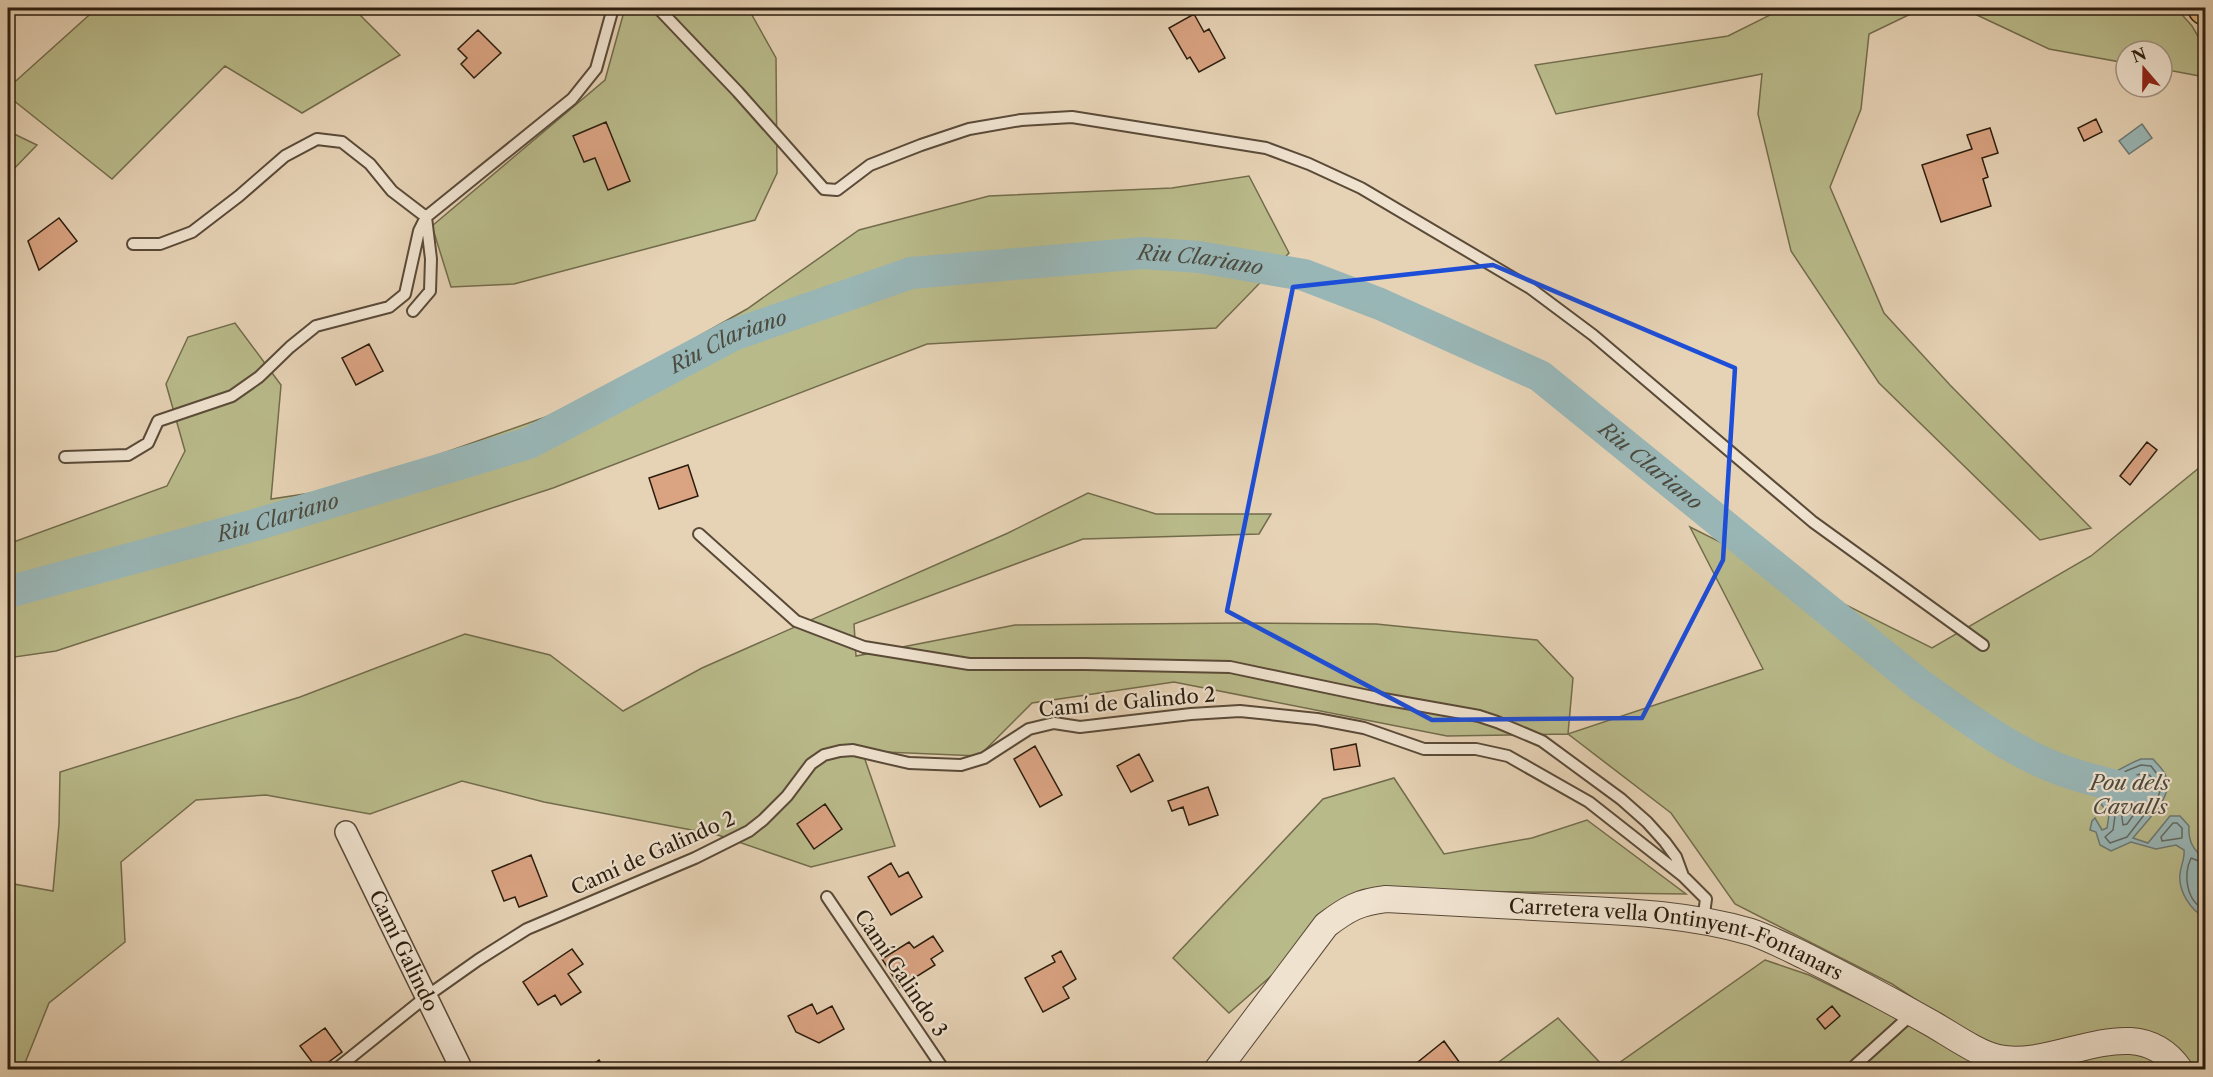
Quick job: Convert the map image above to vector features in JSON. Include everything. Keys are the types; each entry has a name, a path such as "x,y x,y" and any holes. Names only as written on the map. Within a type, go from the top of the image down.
{"street":[{"name":"Camí Galindo","path":"346,832 462,1070"},
{"name":"Carretera vella Ontinyent-Fontanars","path":"1217,1070 1326,926 1343,912 1365,901 1386,899 1600,911 1684,917 1703,921 1752,933 1791,950 1839,973 1996,1057 2038,1058 2123,1040 2137,1041 2161,1050 2172,1058 2180,1070"}],"lane":[{"path":"65,457 128,455 148,443 158,421 232,396 259,378 290,347 316,326 389,307 405,294 420,231 426,217 572,99 596,69 613,8"},
{"path":"658,8 738,92 824,189 837,190 870,165 969,129 1021,120 1072,117 1266,148 1309,164 1361,188 1530,288 1575,321 1813,522 1983,645"},
{"path":"133,244 160,244 192,232 239,196 285,156 317,139 342,142 370,164 392,191 426,217 431,259 430,291 413,312"},
{"path":"699,534 796,621 864,647 969,664 1230,667 1378,698 1479,716 1497,722 1542,741 1621,799 1665,842 1676,857 1683,876"},
{"name":"Camí de Galindo 2","path":"335,1070 427,996 478,960 527,930 736,838 763,820 788,796 811,764 824,756 853,750 909,764 961,765 984,758 1029,729 1054,723 1080,727 1191,714 1240,711 1317,719 1364,728 1424,749 1463,748 1508,756 1589,802 1683,876 1706,899 1703,921"},
{"name":"Camí Galindo 3","path":"827,897 944,1070"},
{"path":"1850,1070 1913,1013"}],"highlighted area":[{"path":"1493,265 1735,368 1723,560 1642,718 1432,720 1227,611 1293,287"}],"green space":[{"path":"97,8 353,8 400,55 302,113 225,66 112,179 8,96 8,88"},
{"path":"625,8 748,8 776,58 777,173 755,220 514,284 451,287 432,226 605,80"},
{"path":"1784,8 1923,8 1869,34 1861,109 1830,187 1884,313 1950,385 2091,528 2040,540 1879,383 1791,251 1758,114 1762,74 1556,114 1535,65 1728,36"},
{"path":"1962,8 2176,8 2192,26 2205,48 2205,77 2174,71 2174,39 2114,39 2114,61 2049,49"},
{"path":"8,131 37,145 8,175"},
{"path":"1249,176 1289,253 1216,328 927,344 553,488 56,651 8,658 8,544 167,486 185,451 166,384 188,337 235,323 281,385 271,499 344,488 571,408 747,309 859,230 989,196 1172,188"},
{"path":"2205,463 2205,1069 2022,1069 1892,984 1735,904 1671,813 1568,734 1763,669 1690,527 1932,648 2091,556"},
{"path":"1088,493 1156,514 1271,514 1259,534 1083,539 854,624 856,656 1015,625 1376,624 1537,640 1573,678 1568,734 1447,736 1174,682 1032,703 979,756 862,751 895,846 811,867 718,835 544,802 462,781 370,814 266,795 196,800 121,862 125,942 49,1003 23,1068 8,1069 8,883 53,891 59,824 60,772 300,697 465,634 550,655 623,711 702,668 1008,533"},
{"path":"1394,778 1444,854 1532,838 1587,820 1686,894 1369,890 1229,1013 1173,958 1323,799"},
{"path":"1765,960 1809,975 2004,1070 1609,1070"},
{"path":"1558,1018 1606,1069 1494,1069 1492,1067"}],"water":[{"path":"2142,124 2152,138 2129,154 2119,141"},
{"name":"Pou dels Cavalls","path":"2141,759 2153,759 2165,774 2168,782 2167,791 2158,808 2133,838 2148,843 2170,816 2180,816 2189,826 2192,845 2205,859 2205,917 2186,900 2181,887 2180,874 2184,850 2176,845 2156,849 2131,842 2111,851 2100,845 2096,832 2090,830 2095,818 2102,830 2107,828 2109,815 2099,801 2100,789 2097,781"}],"building":[{"path":"1194,14 1204,32 1209,29 1225,58 1199,72 1190,57 1187,59 1169,28"},
{"path":"478,30 501,53 474,78 461,64 467,58 458,49"},
{"path":"2096,119 2102,132 2084,141 2078,128"},
{"path":"606,122 630,181 608,190 595,158 584,162 573,136"},
{"path":"1990,128 1998,153 1982,158 1988,177 1983,179 1991,206 1941,222 1922,165 1972,149 1967,135"},
{"path":"59,218 77,241 39,270 28,241"},
{"path":"369,344 383,371 356,385 342,358"},
{"path":"2147,442 2157,450 2130,485 2120,476"},
{"path":"688,465 698,496 659,509 649,478"},
{"path":"1356,744 1360,766 1334,770 1331,749"},
{"path":"1035,746 1062,795 1040,807 1014,759"},
{"path":"1139,754 1153,781 1131,792 1117,766"},
{"path":"1208,787 1218,815 1189,825 1183,807 1172,811 1168,801"},
{"path":"825,804 842,829 814,849 797,824"},
{"path":"531,855 547,896 519,907 515,897 504,901 492,871"},
{"path":"891,863 899,877 908,872 922,897 891,915 868,877"},
{"path":"933,936 943,951 931,959 935,965 900,987 882,959 909,942 914,948"},
{"path":"572,949 583,964 568,974 581,992 561,1005 555,995 538,1005 523,982"},
{"path":"1061,951 1076,979 1063,987 1069,998 1043,1012 1025,978 1055,962 1052,956"},
{"path":"812,1004 817,1014 832,1006 844,1029 819,1043 796,1032 788,1016"},
{"path":"1832,1006 1840,1016 1825,1029 1817,1019"},
{"path":"325,1028 342,1052 318,1070 300,1046"},
{"path":"1444,1041 1465,1070 1408,1070"},
{"path":"599,1060 604,1068 608,1065 611,1070 585,1070"}],"waterway":[{"name":"Riu Clariano","path":"8,592 248,527 529,443 733,335 911,273 1143,253 1199,257 1304,275 1380,304 1540,376 1919,684 2025,754 2073,774 2139,793"}]}
